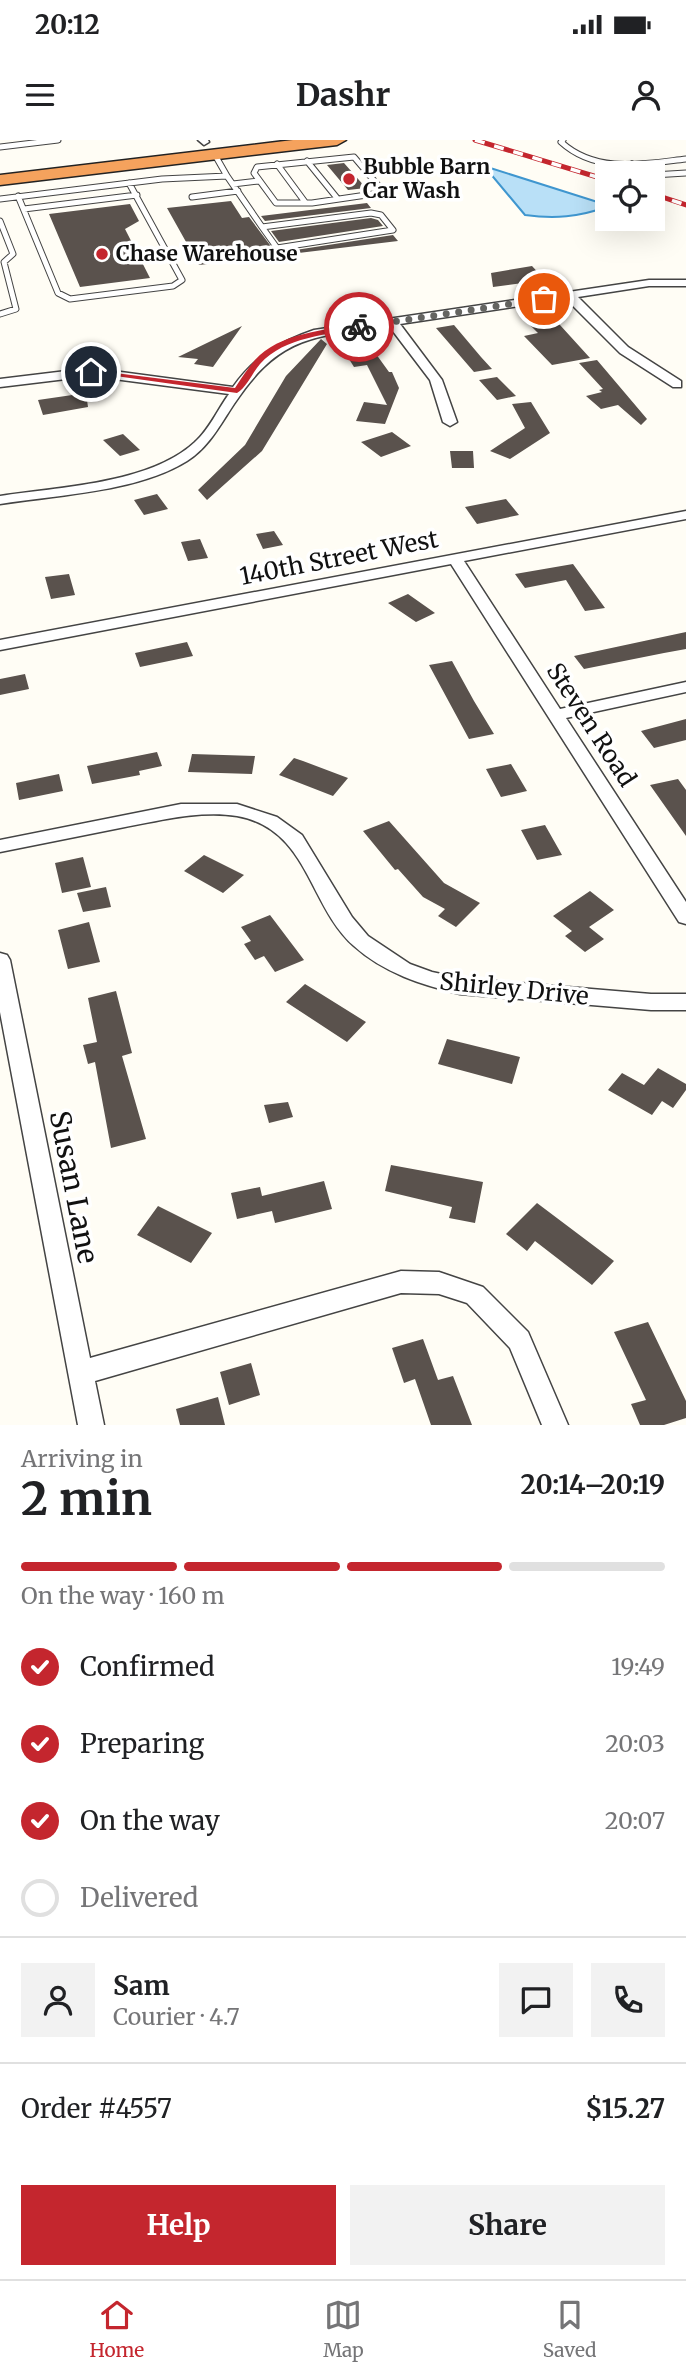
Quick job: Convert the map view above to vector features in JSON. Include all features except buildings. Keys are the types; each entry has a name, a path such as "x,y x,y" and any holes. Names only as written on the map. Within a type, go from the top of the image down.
{"highway":[{"path":"211,144 215,151 264,140"},
{"path":"0,166 211,144 337,140"},
{"path":"0,180 186,151 211,144"}],"street":[{"path":"0,500 120,480 152,472 179,461 200,445 259,360 285,343 318,333 649,283 686,283"},
{"path":"569,295 624,350 677,384"},
{"path":"392,322 436,380 450,422"},
{"path":"0,383 91,372 237,391"},
{"name":"140th Street West","path":"0,645 686,515"},
{"name":"Steven Road","path":"454,559 686,917"},
{"path":"555,715 686,687"},
{"name":"Shirley Drive","path":"0,846 181,810 237,810 271,821 296,839 345,922 361,941 403,969 429,979 460,986 651,1002 686,1002"},
{"name":"Susan Lane","path":"0,960 90,1425"},
{"path":"80,1373 401,1282 439,1283 475,1295 519,1340 555,1425"}],"lane":[{"path":"3,144 58,140"},
{"path":"563,140 561,142 575,154 597,161"},
{"path":"211,144 227,176 276,248 393,230 381,215 372,213 262,227"},
{"path":"354,157 382,190 305,202 275,203 253,170 307,161 354,157"},
{"path":"664,161 686,159"},
{"path":"307,161 337,198"},
{"path":"277,164 305,202"},
{"path":"665,174 686,173"},
{"path":"0,199 129,183 227,176"},
{"path":"233,184 259,181"},
{"path":"18,196 58,293 70,299 173,286 182,280 129,183"},
{"path":"192,197 237,191"},
{"path":"24,209 137,195"},
{"path":"0,221 13,254 4,262 16,309 0,314"}],"water":[{"path":"484,166 595,201 595,210 586,213 546,217 525,215"}],"railway":[{"path":"475,140 595,176"},
{"path":"665,198 686,205"}],"way so far":[{"path":"359,327 544,299"}],"place":[{"name":"Bubble Barn Car Wash","path":"349,179"},
{"name":"Chase Warehouse","path":"102,254"}],"route":[{"path":"91,372 237,391 259,360 285,343 318,333 359,327"}]}
